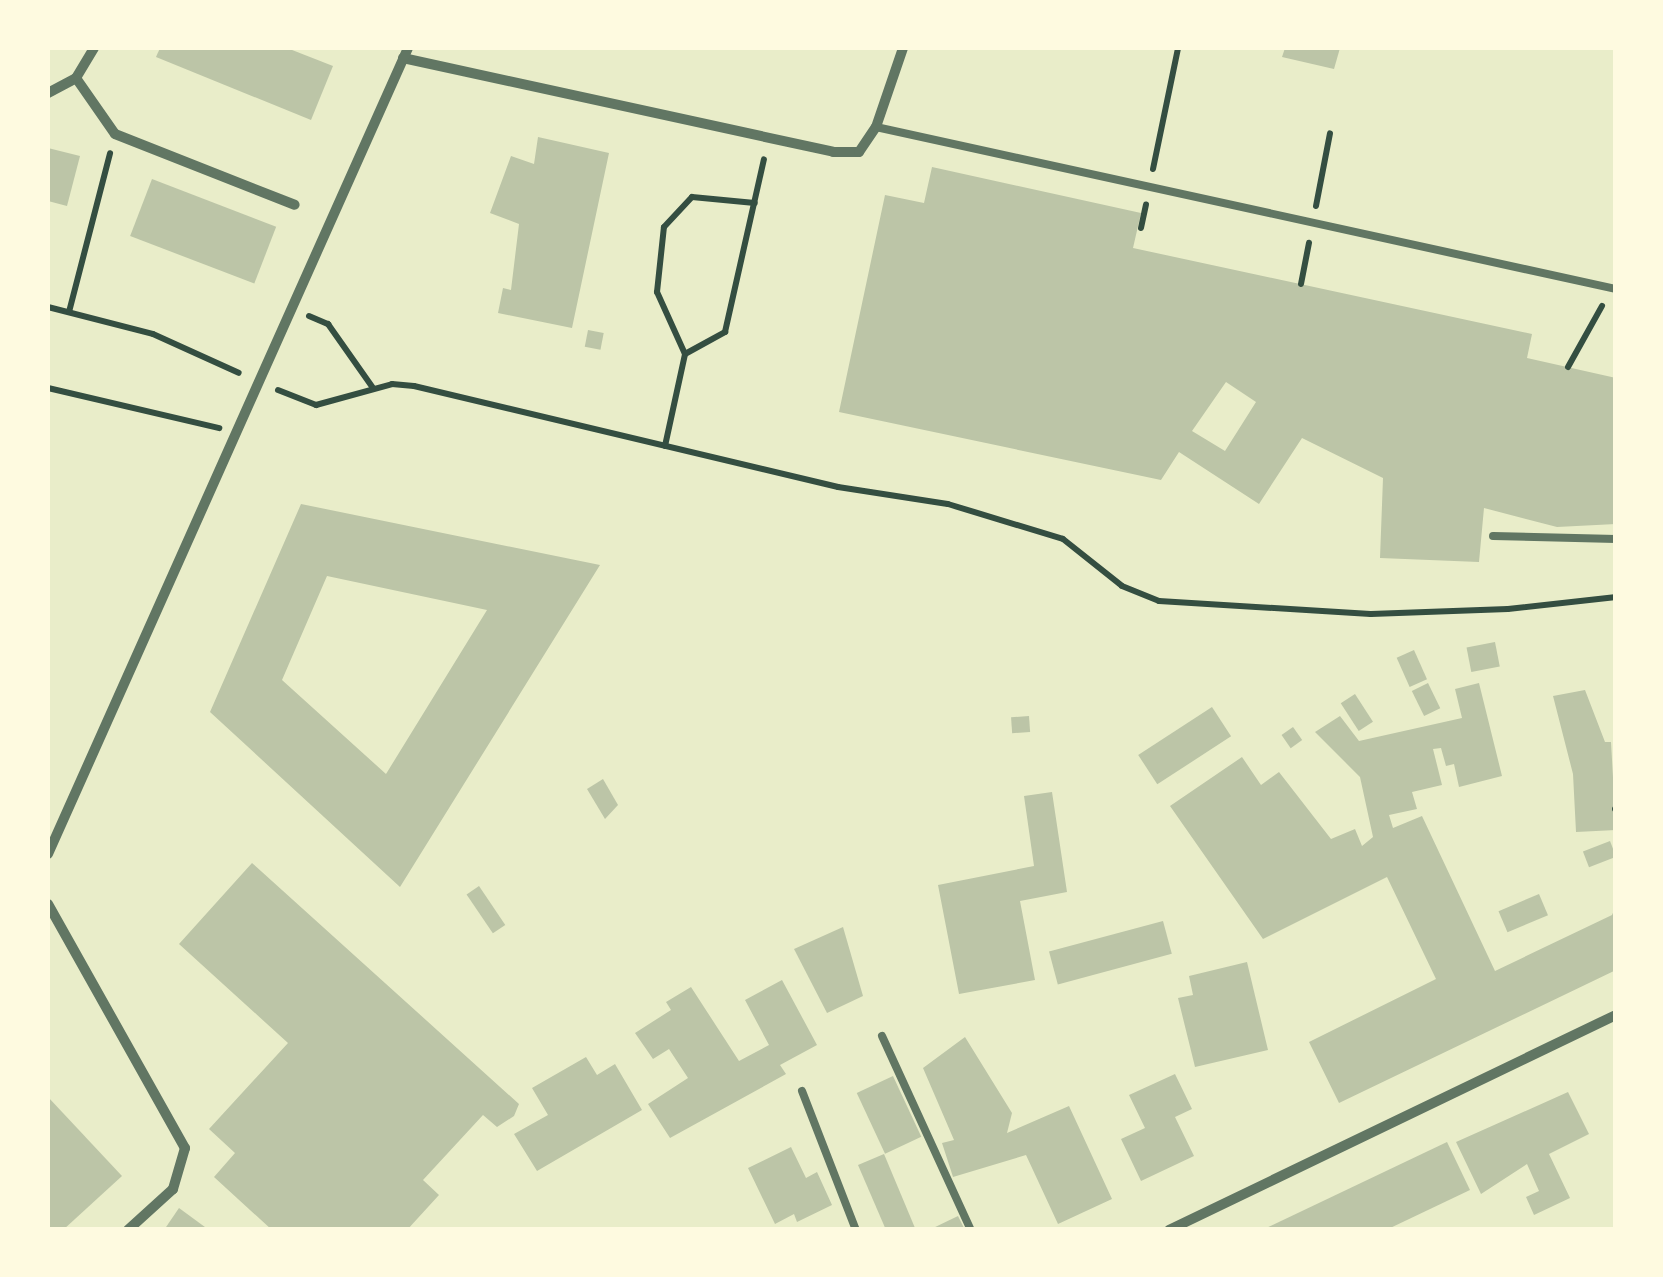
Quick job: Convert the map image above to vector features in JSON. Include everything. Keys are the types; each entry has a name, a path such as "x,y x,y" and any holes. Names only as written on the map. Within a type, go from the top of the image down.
{"street":[{"path":"48,93 76,78 94,48"},
{"path":"48,854 262,383 405,53 769,138 859,152 876,127 903,48"},
{"path":"76,78 115,134 294,206"},
{"path":"48,904 185,1148 173,1189 128,1230"},
{"path":"1168,1230 1616,1015"}],"lane":[{"path":"876,127 1614,288"},
{"path":"1493,536 1616,539"},
{"path":"882,1036 971,1230"},
{"path":"802,1091 856,1230"}],"path":[{"path":"1141,228 1178,48"},
{"path":"69,312 115,134"},
{"path":"685,354 725,332 769,138"},
{"path":"665,446 685,354 658,292 664,227 692,197 755,202"},
{"path":"1568,367 1614,288"},
{"path":"48,307 153,334 316,405 373,388 414,386 838,486 948,504 1064,540 1122,586 1160,600 1371,614 1508,610 1616,597"},
{"path":"294,310 328,324 373,388"},
{"path":"48,388 239,433"}],"building":[{"path":"160,48 287,48 333,66 311,120 156,57"},
{"path":"1285,48 1340,48 1334,69 1282,57"},
{"path":"538,137 609,153 572,328 498,313 503,288 511,290 519,224 490,213 511,156 534,164"},
{"path":"48,148 80,156 67,206 48,201"},
{"path":"932,167 1141,213 1133,248 1532,334 1527,358 1616,378 1616,524 1557,527 1484,508 1479,562 1380,558 1383,478 1302,438 1259,504 1179,452 1161,480 839,412 885,195 924,203","holes":["1226,382 1256,402 1225,451 1192,431"]},
{"path":"152,179 276,227 254,284 130,236"},
{"path":"588,330 604,333 600,350 585,347"},
{"path":"301,504 600,565 400,887 210,712","holes":["327,576 487,610 386,774 282,680"]},
{"path":"1495,642 1500,667 1471,672 1467,648"},
{"path":"1414,650 1427,679 1410,687 1397,658"},
{"path":"1428,683 1440,708 1424,716 1412,691"},
{"path":"1479,683 1502,776 1459,787 1454,764 1446,766 1441,748 1433,749 1442,785 1412,792 1417,809 1389,815 1393,828 1422,816 1495,971 1612,915 1616,906 1616,970 1339,1103 1309,1042 1436,979 1387,877 1263,939 1170,806 1242,757 1261,785 1279,772 1331,839 1355,829 1362,846 1373,837 1360,777 1315,732 1340,716 1359,741 1462,718 1455,689"},
{"path":"1585,690 1605,742 1611,742 1616,830 1576,832 1573,774 1553,696"},
{"path":"1355,694 1373,722 1359,731 1341,703"},
{"path":"1212,707 1231,736 1157,784 1138,755"},
{"path":"1029,716 1030,732 1012,733 1011,717"},
{"path":"1293,727 1302,740 1291,748 1282,735"},
{"path":"603,779 618,805 605,819 587,789"},
{"path":"1052,792 1067,892 1020,901 1035,980 959,994 938,885 1034,866 1024,796"},
{"path":"1610,841 1616,857 1589,867 1583,851"},
{"path":"252,863 519,1104 514,1116 497,1127 483,1115 423,1180 439,1195 407,1230 272,1230 214,1177 235,1153 209,1129 288,1043 179,944"},
{"path":"479,886 505,925 493,933 467,894"},
{"path":"1539,894 1548,915 1507,932 1498,911"},
{"path":"1163,921 1172,954 1058,984 1049,952"},
{"path":"843,927 863,996 827,1013 794,949"},
{"path":"1247,962 1268,1050 1195,1067 1178,998 1193,995 1189,976"},
{"path":"782,980 817,1045 780,1065 786,1074 670,1138 648,1104 688,1078 669,1049 653,1059 635,1033 671,1010 666,1002 691,987 739,1061 769,1045 745,1000"},
{"path":"965,1037 1012,1113 1007,1133 1069,1106 1112,1199 1058,1224 1026,1155 953,1177 942,1143 954,1140 923,1068"},
{"path":"586,1057 597,1075 615,1064 642,1110 537,1171 514,1134 548,1115 532,1088"},
{"path":"1175,1074 1192,1109 1175,1117 1194,1156 1141,1181 1121,1139 1145,1128 1129,1095"},
{"path":"893,1076 921,1137 885,1154 857,1093"},
{"path":"1568,1092 1589,1134 1549,1154 1570,1198 1534,1215 1526,1197 1539,1191 1527,1164 1481,1194 1456,1142"},
{"path":"48,1097 122,1176 63,1230 48,1230"},
{"path":"1447,1142 1470,1190 1386,1230 1262,1230"},
{"path":"791,1147 806,1178 817,1172 832,1205 797,1222 794,1214 775,1224 748,1168"},
{"path":"884,1154 915,1228 912,1230 886,1230 858,1165"},
{"path":"179,1208 209,1230 164,1230"},
{"path":"958,1216 965,1230 929,1230"}]}
